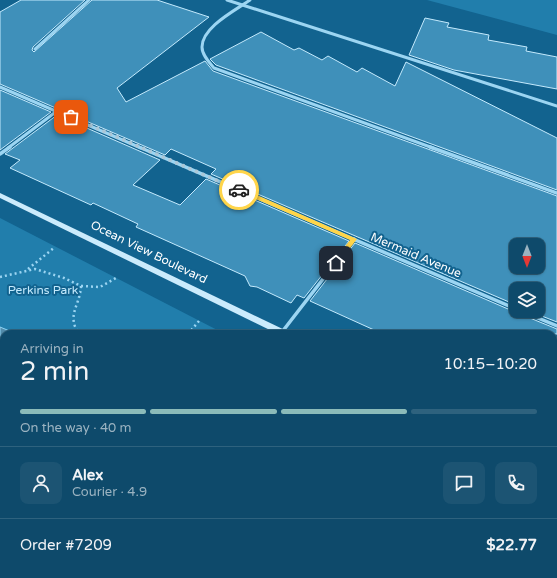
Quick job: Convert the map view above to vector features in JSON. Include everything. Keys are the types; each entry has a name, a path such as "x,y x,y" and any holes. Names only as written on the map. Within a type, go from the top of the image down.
{"main road":[{"name":"Ocean View Boulevard","path":"0,195 278,330"}],"street":[{"path":"35,49 89,0"},
{"path":"227,0 557,106"},
{"path":"250,0 221,19 205,35 201,46 201,51 206,61 214,68 557,193"},
{"name":"Mermaid Avenue","path":"0,87 509,306"},
{"path":"0,154 57,111"},
{"path":"286,330 354,239"},
{"path":"538,318 557,326"}],"path":[{"path":"27,270 55,247"},
{"path":"0,277 35,269 64,278 81,286 100,287 116,278"},
{"path":"76,330 73,326 72,319 76,302 82,293 81,286"},
{"path":"191,330 199,320"}],"green space":[{"path":"427,0 557,0 557,35"},
{"name":"Perkins Park","path":"0,218 217,330 0,330"}],"shaded area":[{"path":"0,327 7,330 0,330"}],"building":[{"path":"21,0 85,0 33,47 32,50 34,52 92,0 157,0 209,17 117,88 126,102 205,61 213,71 557,196 557,322 545,317 545,282 509,282 509,302 211,174 216,169 171,149 165,155 0,84 0,12"},
{"path":"425,18 449,23 447,27 489,35 488,40 527,47 526,51 557,57 557,89 454,70 409,55"},
{"path":"261,32 294,50 299,48 322,60 328,56 357,72 362,68 395,86 406,62 557,138 557,190 216,65 210,59"},
{"path":"0,90 51,112 0,150"},
{"path":"57,115 160,160 133,185 180,205 206,179 349,241 304,298 297,295 291,303 257,287 250,286 245,276 136,227 138,224 93,203 91,205 10,168 20,160 5,154"},
{"path":"355,243 509,309 509,318 530,318 557,329 557,330 374,330 310,301"}],"way so far":[{"path":"71,117 239,190"}],"route":[{"path":"239,190 354,239 336,263"}]}
